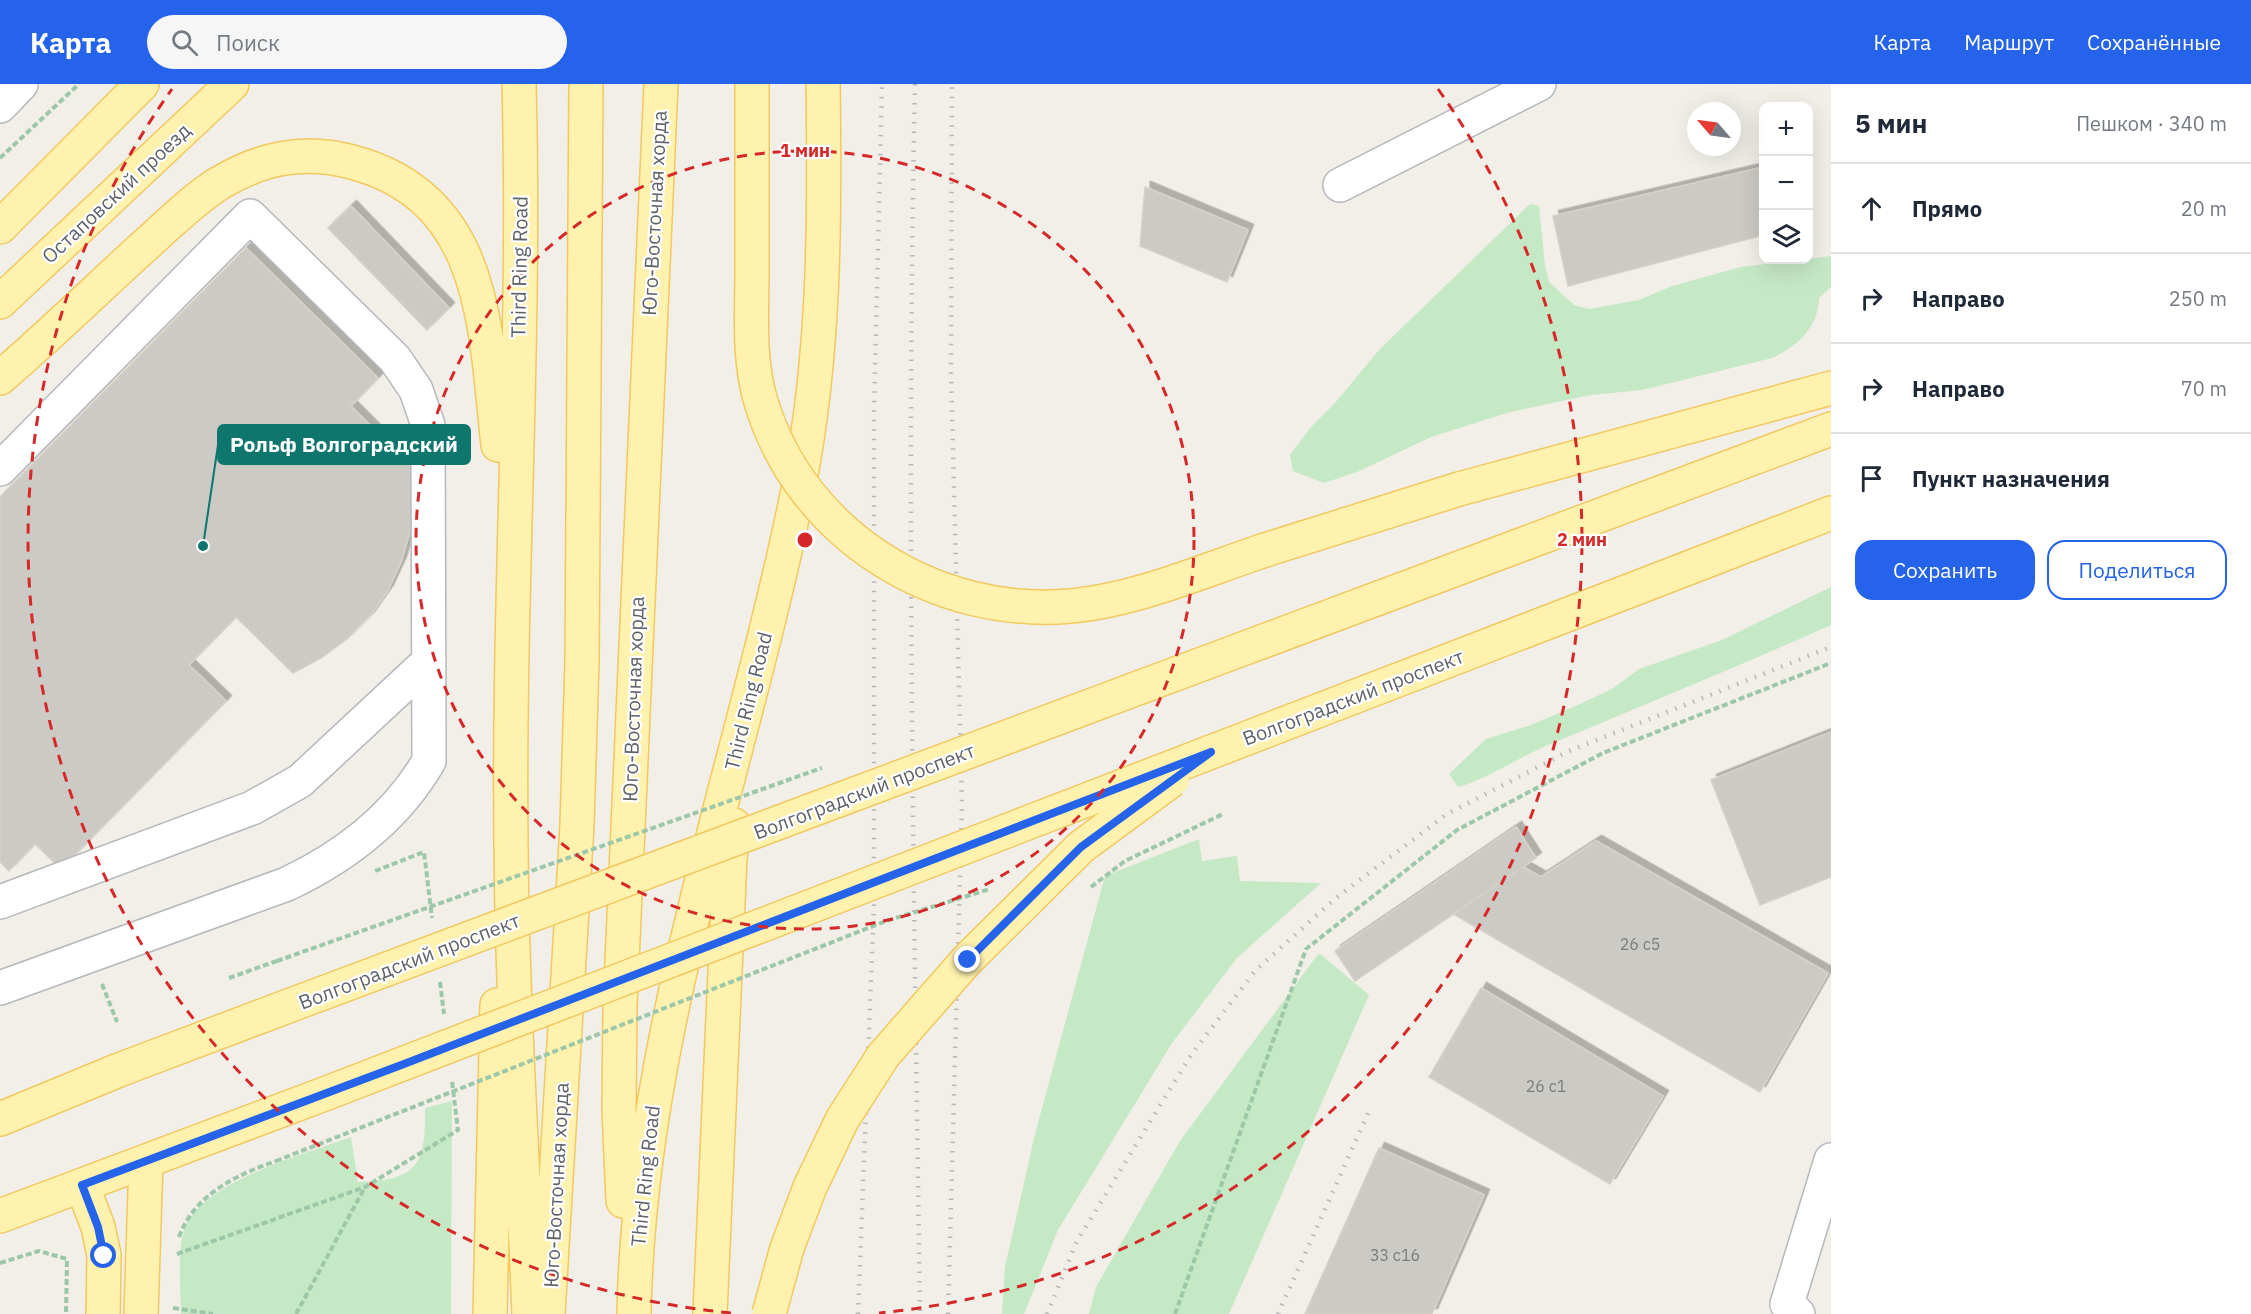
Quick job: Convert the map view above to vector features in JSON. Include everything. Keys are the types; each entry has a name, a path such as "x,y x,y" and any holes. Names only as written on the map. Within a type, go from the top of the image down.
{"main road":[{"path":"0,227 142,84"},
{"name":"Остаповский проезд","path":"0,302 232,84"},
{"name":"Third Ring Road","path":"519,84 522,205 512,562 511,846 529,1314"},
{"name":"Юго-Восточная хорда","path":"548,1314 577,825 582,661 586,84"},
{"name":"Юго-Восточная хорда","path":"628,1314 619,1110 620,1007 649,299 661,84"},
{"path":"752,84 754,361 761,401 792,471 817,504 844,533 873,555 930,585 991,603 1029,607 1071,606 1112,600 1459,489 1831,388"},
{"name":"Third Ring Road","path":"634,1314 641,1179 655,1086 677,981 780,575 800,480 813,390 824,218 823,84"},
{"path":"0,378 180,214 217,184 259,164 292,155 326,155 366,166 393,177 426,200 449,225 468,261 482,303 512,562"},
{"name":"Волгоградский проспект","path":"0,1119 118,1070 1831,429"},
{"name":"Волгоградский проспект","path":"0,1216 327,1093 1831,513"},
{"path":"710,1314 730,858 743,754 780,575"},
{"path":"769,1314 787,1248 810,1187 842,1120 883,1056 968,960 1081,847 1211,752"},
{"path":"490,1314 499,885 511,846"},
{"path":"146,1161 157,1311"},
{"path":"82,1185 98,1227 104,1256 103,1314"}],"lane":[{"path":"0,106 21,84"},
{"path":"1340,185 1539,84"},
{"path":"0,469 250,216 395,359 416,390 428,425 429,761 412,790 363,838 327,865 287,884 0,988"},
{"path":"0,902 252,808 300,781 429,661"},
{"path":"1798,1314 1787,1304 1823,1214 1831,1160"}],"path":[{"path":"0,158 79,84"},
{"path":"1175,1314 1306,949 1457,830 1603,753 1831,663"},
{"path":"229,978 831,765"},
{"path":"1088,889 1125,861 1223,814"},
{"path":"375,871 424,852"},
{"path":"177,1240 184,1222 197,1205 217,1188 239,1176 886,921 993,888"},
{"path":"90,955 117,1022"},
{"path":"177,1247 176,1254 365,1187 296,1314"},
{"path":"0,1263 39,1251 67,1259 66,1314"},
{"path":"157,1311 213,1314"}],"green space":[{"path":"1530,204 1539,206 1545,266 1549,282 1574,305 1589,309 1639,300 1672,286 1741,267 1766,264 1813,264 1813,258 1831,256 1831,287 1819,298 1818,309 1811,327 1798,342 1772,358 1642,390 1591,395 1510,412 1431,437 1357,472 1324,483 1293,471 1290,455 1311,427 1335,403 1379,350"},
{"path":"1831,587 1831,625 1541,748 1470,783 1458,787 1449,774 1486,739 1531,725 1580,704 1612,689 1639,669 1722,640"},
{"path":"1199,839 1202,861 1237,856 1240,881 1321,883 1237,958 1172,1043 1058,1230 1024,1314 1002,1314 1005,1267 1035,1134 1105,876"},
{"path":"1319,953 1369,995 1229,1314 1089,1314 1096,1287 1180,1141"},
{"path":"452,1101 451,1314 181,1314 181,1242 187,1223 199,1207 216,1193 285,1160 351,1137 358,1182 394,1178 414,1166 420,1156 425,1128 425,1108"}],"building":[{"path":"1759,168 1759,236 1568,286 1553,216"},
{"path":"1145,187 1248,230 1227,282 1140,246"},
{"path":"351,206 449,308 427,330 328,228"},
{"path":"246,248 378,378 351,406 412,467 414,499 410,531 401,562 388,590 369,617 347,639 321,658 293,673 236,617 189,665 226,701 61,869 35,844 9,871 0,862 0,497"},
{"path":"1831,732 1831,877 1760,905 1711,780"},
{"path":"1516,827 1536,858 1355,981 1335,951"},
{"path":"1596,841 1828,973 1760,1092 1453,914 1523,867 1541,877"},
{"path":"1481,988 1663,1096 1610,1184 1429,1077"},
{"path":"1379,1148 1484,1195 1432,1314 1305,1314"}],"railway":[{"path":"858,1314 874,904 874,410 882,84"},
{"path":"915,84 911,545 920,1314"},
{"path":"948,1314 962,804 951,371 952,84"},
{"path":"1047,1314 1077,1241 1191,1055 1255,971 1336,898 1447,814 1569,751 1831,647"},
{"path":"1278,1314 1369,1111"}],"place":[{"name":"Рольф Волгоградский","path":"203,546"}],"route":[{"path":"104,1256 98,1227 82,1185 404,1064 1211,752 1081,847 968,960"}]}
